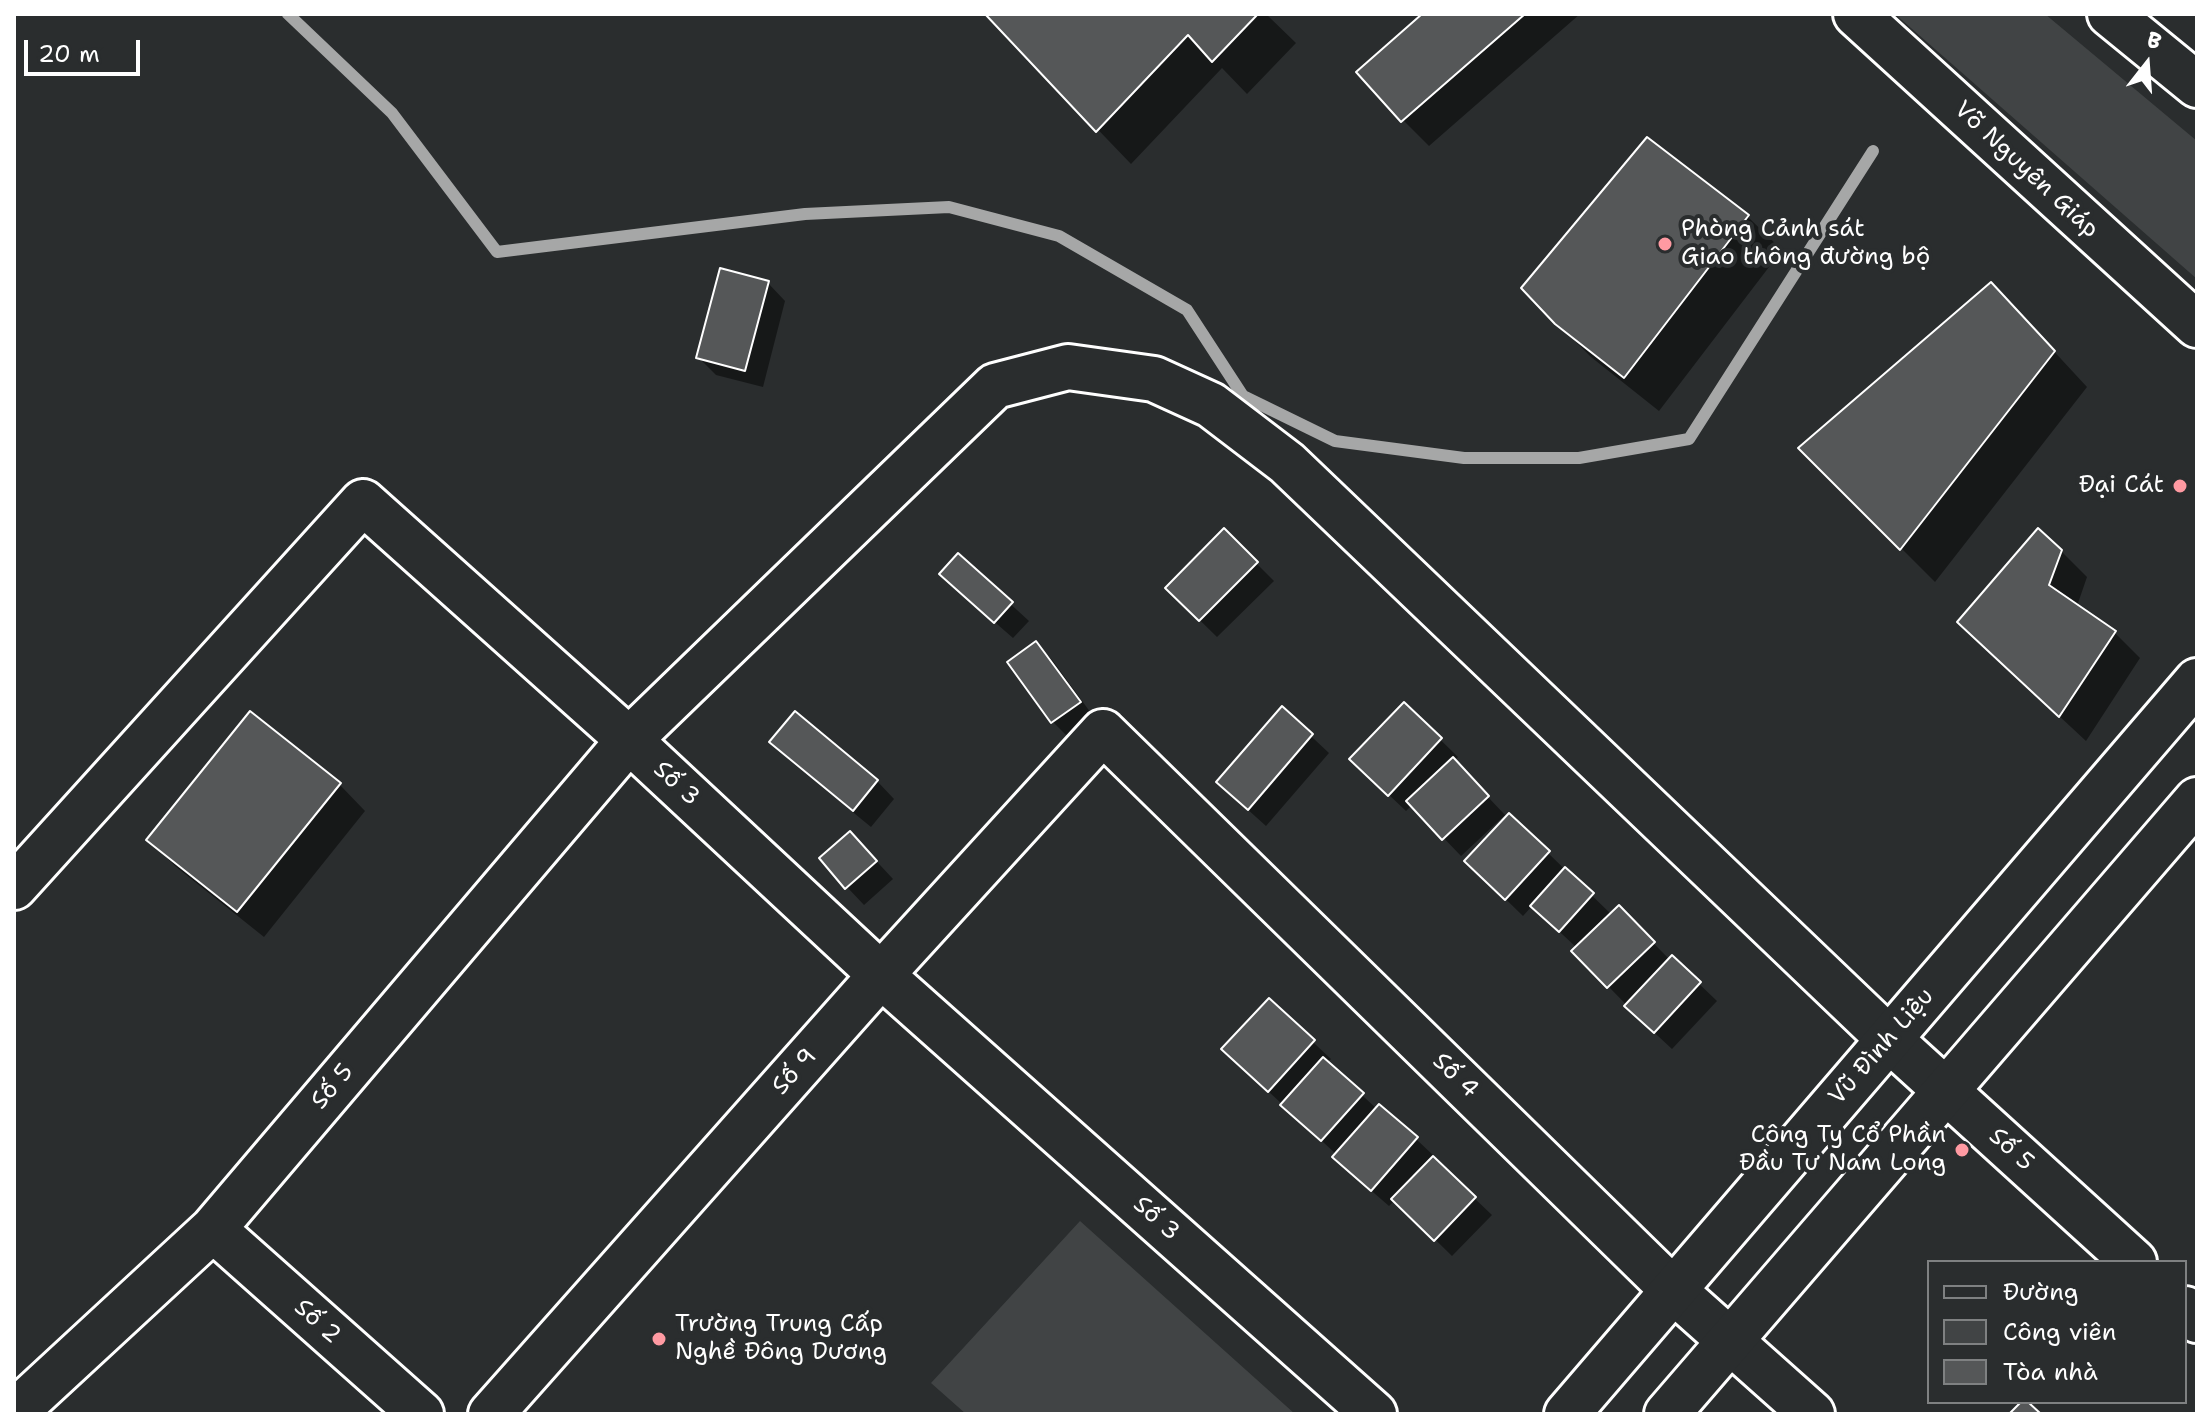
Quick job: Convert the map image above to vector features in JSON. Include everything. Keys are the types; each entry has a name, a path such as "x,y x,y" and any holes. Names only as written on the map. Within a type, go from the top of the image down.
{"main road":[{"name":"Võ Nguyên Giáp","path":"1856,14 2197,325"},
{"path":"2110,14 2197,85"},
{"name":"Số 5","path":"14,1413 213,1229 629,740 995,386 1068,367 1154,379 1211,405 1287,463 1889,1039 2132,1260"},
{"name":"Số 3","path":"14,887 363,502 629,740 881,975 1374,1414"},
{"name":"Vũ Đình Liệu","path":"1567,1414 2197,681"},
{"name":"Số 9","path":"491,1414 881,975 1103,732"},
{"name":"Số 4","path":"1103,732 1673,1290 1812,1414"},
{"path":"1667,1414 2197,800"},
{"name":"Số 2","path":"213,1229 421,1414"}],"green space":[{"path":"1895,14 2045,14 2197,141 2197,279"},
{"path":"1080,1221 1295,1414 966,1414 931,1383"}],"building":[{"path":"985,14 1258,14 1212,62 1188,35 1096,132"},
{"path":"1422,14 1525,14 1401,122 1356,72"},
{"path":"1647,137 1749,215 1624,378 1555,324 1521,288"},
{"path":"720,268 769,281 745,371 696,358"},
{"path":"1991,282 2055,351 1900,550 1798,448"},
{"path":"1224,528 1258,562 1199,621 1165,588"},
{"path":"2038,528 2062,550 2049,585 2116,631 2059,717 1957,622"},
{"path":"958,553 1013,602 994,623 939,574"},
{"path":"1036,641 1081,702 1051,723 1007,662"},
{"path":"1404,702 1442,738 1388,796 1349,759"},
{"path":"1282,706 1313,734 1248,810 1216,782"},
{"path":"250,711 341,783 237,912 146,840"},
{"path":"795,711 878,780 853,811 769,742"},
{"path":"1453,757 1489,796 1442,840 1406,801"},
{"path":"1509,813 1550,851 1505,900 1464,861"},
{"path":"850,831 877,861 845,889 819,858"},
{"path":"1565,867 1594,893 1559,932 1530,906"},
{"path":"1619,905 1655,942 1607,988 1571,951"},
{"path":"1672,955 1701,982 1654,1033 1624,1006"},
{"path":"1269,998 1315,1040 1268,1092 1221,1049"},
{"path":"1323,1057 1364,1093 1321,1141 1280,1105"},
{"path":"1379,1104 1418,1137 1371,1191 1332,1157"},
{"path":"1433,1156 1476,1197 1434,1241 1391,1199"},
{"path":"2019,1404 2030,1404 2041,1414 2009,1414"}],"waterway":[{"path":"288,14 392,113 497,252 805,214 949,207 1059,236 1187,310 1243,396 1335,441 1464,458 1579,458 1689,439 1873,151"}],"place":[{"name":"Phòng Cảnh sát Giao thông đường bộ","path":"1665,244"},
{"name":"Đại Cát","path":"2180,486"},
{"name":"Công Ty Cổ Phần Đầu Tư Nam Long","path":"1962,1150"},
{"name":"Trường Trung Cấp Nghề Đông Dương","path":"659,1339"}]}
